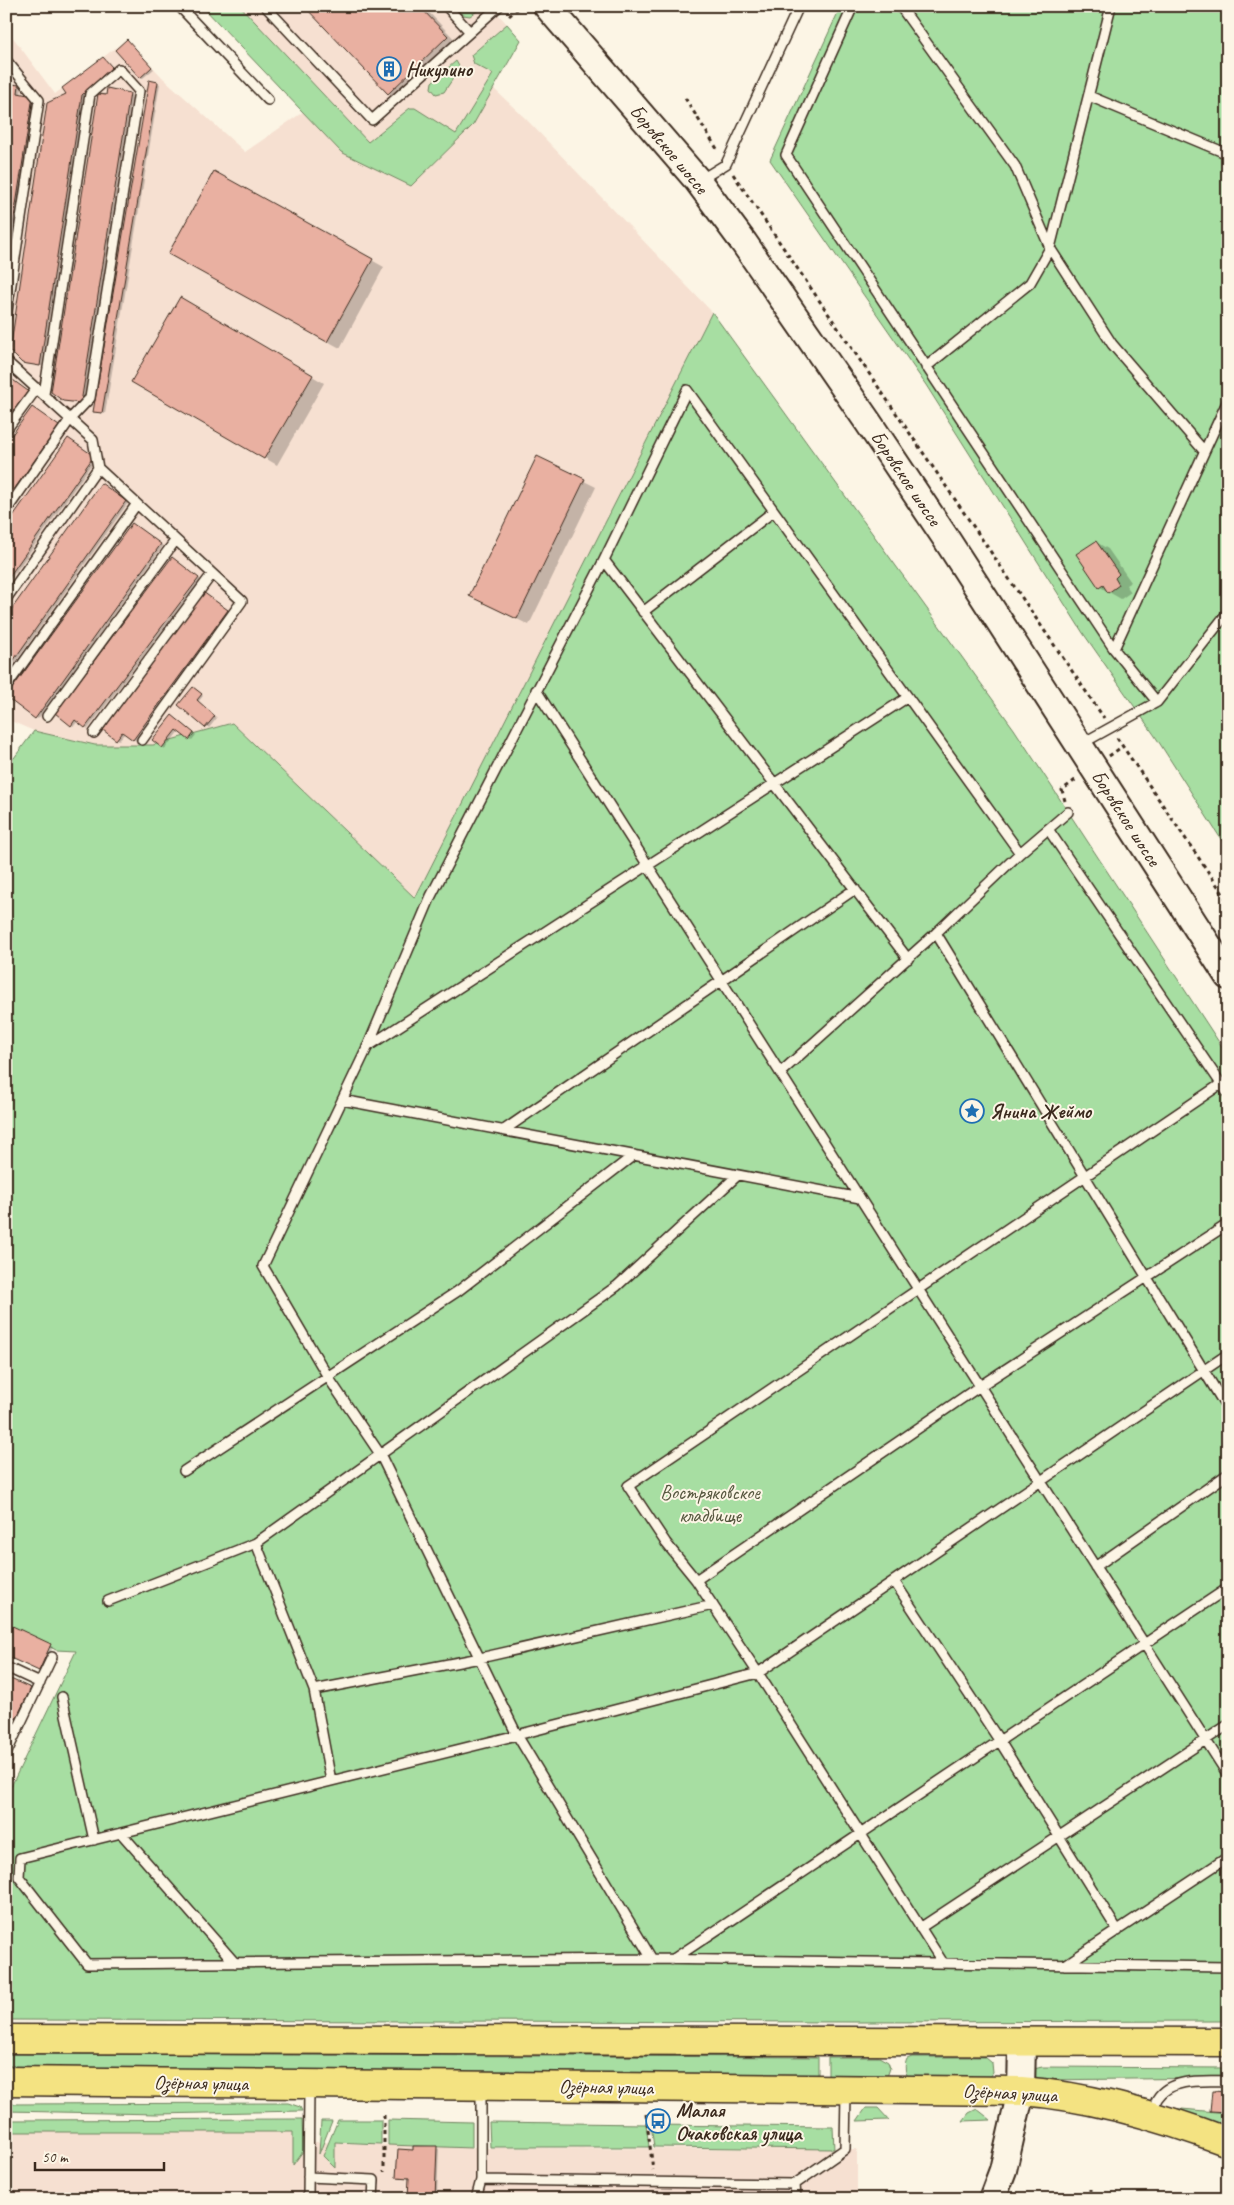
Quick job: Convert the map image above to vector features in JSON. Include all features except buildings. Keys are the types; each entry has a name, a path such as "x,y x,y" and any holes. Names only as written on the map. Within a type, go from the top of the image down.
{"main road":[{"path":"6,2039 1228,2042"},
{"name":"Озёрная улица","path":"6,2081 1021,2091 1060,2094 1151,2116 1228,2142"}],"street":[{"name":"Боровское шоссе","path":"547,6 698,181 744,243 868,422 1228,976"},
{"path":"992,2199 1003,2170 1021,2091 1022,2042"}],"lane":[{"path":"179,6 268,100"},
{"path":"265,6 372,120 499,6"},
{"path":"446,6 470,32"},
{"path":"698,181 726,164 799,6"},
{"path":"853,6 786,155 1114,650 1157,702"},
{"path":"900,6 1015,166 1050,248 1112,344 1204,451"},
{"path":"926,366 1030,283 1050,248 1111,6"},
{"path":"6,60 39,100 6,317"},
{"path":"6,511 71,418 90,398 139,91 118,69 90,94 44,394"},
{"path":"1089,96 1228,154"},
{"path":"6,361 93,440 98,468 242,601 142,740"},
{"path":"6,430 37,388"},
{"path":"652,1959 517,1736 380,1454 328,1377 263,1266 367,1048 431,896 604,560 688,390 1020,853"},
{"path":"1114,650 1228,400"},
{"path":"6,599 98,468"},
{"path":"6,687 136,505"},
{"path":"643,612 774,511"},
{"path":"47,716 176,541"},
{"path":"604,560 908,959"},
{"path":"94,733 212,574"},
{"path":"1079,745 1157,702 1228,612"},
{"path":"536,690 1228,1775"},
{"path":"367,1048 908,697"},
{"path":"780,1073 908,959 1020,853 1068,812"},
{"path":"1048,829 1228,1094"},
{"path":"504,1130 855,889"},
{"path":"936,933 1228,1410"},
{"path":"943,1963 758,1673 696,1580 666,1544 628,1486 1221,1084"},
{"path":"342,1100 860,1198"},
{"path":"184,1471 458,1291 634,1155"},
{"path":"108,1602 256,1543 617,1286 738,1175"},
{"path":"696,1580 980,1386 1228,1224"},
{"path":"1228,1354 758,1673 517,1736 20,1858 19,1877 87,1964 652,1959 1228,1967"},
{"path":"1095,1567 1228,1474"},
{"path":"256,1543 314,1690 331,1781"},
{"path":"894,1581 999,1740 1118,1931"},
{"path":"672,1960 1228,1588"},
{"path":"314,1690 480,1658 713,1605"},
{"path":"6,1754 52,1657"},
{"path":"6,1667 40,1683"},
{"path":"62,1697 94,1840"},
{"path":"6,1724 18,1730"},
{"path":"920,1928 1228,1725"},
{"path":"121,1833 236,1963"},
{"path":"1065,1965 1228,1857"},
{"path":"1151,2116 1157,2099 1165,2090 1196,2081 1228,2081"},
{"path":"308,2084 308,2199"},
{"path":"476,2199 481,2180 481,2086"},
{"path":"481,2180 795,2184 845,2149 846,2089"},
{"path":"308,2177 374,2180 373,2199"},
{"path":"795,2184 796,2199"}],"path":[{"path":"685,98 726,164 1228,901"},
{"path":"646,2114 654,2160 653,2182"},
{"path":"374,2180 385,2180 384,2115"},
{"path":"1090,2189 1090,2199"}],"shaded area":[{"path":"202,6 491,6 521,40 493,88 525,118 712,312 415,898 232,723 153,745 96,745 34,731 6,719 6,28 55,94 127,39 163,78 245,152 303,112"},
{"path":"6,2132 293,2132 293,2141 472,2148 857,2149 857,2199 6,2199"}],"green space":[{"path":"202,6 240,6 368,142 410,108 415,108 456,134 493,74 474,64 471,55 507,24 521,40 473,125 411,186 341,152"},
{"path":"453,6 484,6 470,16 463,15"},
{"path":"841,6 1228,6 1228,850 1155,736 1083,633 926,385 770,160"},
{"path":"456,61 460,68 444,92 436,94 431,88 432,82"},
{"name":"Востряковское кладбище","path":"712,312 1014,729 1228,1056 1228,2021 6,2020 6,1797 76,1651 56,1650 6,1623 6,760 14,758 34,731 95,745 153,745 232,723 415,898"},
{"path":"6,2054 818,2057 818,2080 6,2072"},
{"path":"828,2057 879,2057 888,2062 890,2068 887,2077 828,2080"},
{"path":"912,2057 985,2057 992,2063 993,2073 987,2081 909,2079 905,2064 907,2059"},
{"path":"1042,2067 1228,2068 1228,2078 1034,2080 1030,2070"},
{"path":"288,2103 300,2107 302,2111 157,2114 6,2111 6,2104"},
{"path":"866,2108 878,2108 889,2120 857,2121"},
{"path":"1170,2108 1228,2113 1228,2131"},
{"path":"977,2109 991,2120 963,2121 969,2113"},
{"path":"302,2119 303,2151 293,2165 293,2132 6,2132 6,2120"},
{"path":"338,2120 381,2120 381,2144 335,2142 335,2168 323,2156"},
{"path":"388,2120 472,2122 472,2148 388,2145"},
{"path":"321,2121 332,2121 319,2154"},
{"path":"489,2122 646,2124 649,2147 490,2147"},
{"path":"651,2125 833,2127 834,2149 654,2147"}],"place":[{"name":"Никулино","path":"389,69"},
{"name":"Янина Жеймо","path":"972,1111"},
{"name":"Малая Очаковская улица","path":"658,2121"}]}
